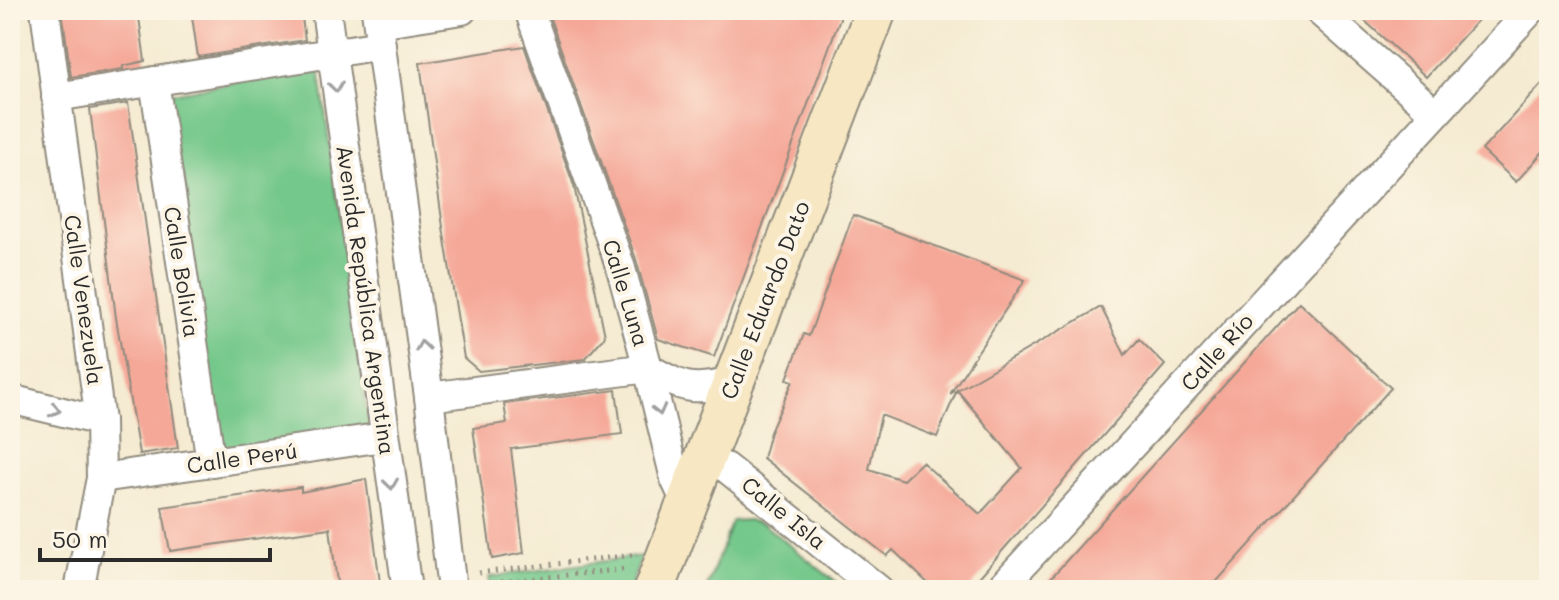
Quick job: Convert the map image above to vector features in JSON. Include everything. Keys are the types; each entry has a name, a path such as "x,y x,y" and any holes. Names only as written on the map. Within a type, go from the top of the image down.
{"main road":[{"name":"Calle Eduardo Dato","path":"654,590 876,10"},
{"name":"Calle Eduardo Dato","path":"677,590 898,10"}],"street":[{"name":"Calle Venezuela","path":"45,10 100,421 101,478 79,590"},
{"name":"Avenida República Argentina","path":"326,10 407,590"},
{"path":"56,97 332,52 378,26 462,10"},
{"name":"Calle Luna","path":"429,397 648,368 620,265 529,10"},
{"path":"1318,10 1435,113"},
{"name":"Calle Río","path":"999,590 1531,10"},
{"path":"378,26 451,583"},
{"name":"Calle Bolivia","path":"154,81 211,462"},
{"path":"648,368 682,386 696,389 734,382"},
{"path":"648,368 675,479 687,505"},
{"path":"10,399 100,421"},
{"name":"Calle Perú","path":"101,478 384,437"},
{"name":"Calle Isla","path":"725,467 879,590"}],"path":[{"path":"451,583 668,550"}],"green space":[{"path":"319,68 369,429 220,451 165,94"},
{"path":"747,520 763,524 846,590 706,590 732,521"},
{"path":"642,556 629,590 491,590 489,577"}],"building":[{"path":"62,10 138,10 145,61 123,66 123,69 71,77"},
{"path":"191,10 301,10 305,40 198,57"},
{"path":"547,10 843,10 714,357 658,339 636,259"},
{"path":"1353,10 1487,10 1426,77"},
{"path":"524,46 574,186 605,336 585,359 479,371 464,358 420,63"},
{"path":"1549,76 1549,145 1516,182 1482,150"},
{"path":"128,103 178,448 139,454 116,318 90,109"},
{"path":"853,215 1025,280 950,394 1101,307 1125,355 1139,339 1165,365 968,590 935,590 893,550 887,556 763,458 770,432 793,381 787,379 804,334 809,336","holes":["957,390 1022,468 980,514 922,462 903,480 869,469 881,415 937,437"]},
{"path":"1299,302 1391,388 1209,590 1040,590"},
{"path":"616,390 622,434 511,449 524,553 492,559 473,428 507,423 504,404"},
{"path":"366,479 381,590 338,590 330,528 170,551 162,507 301,487 301,492"}]}
